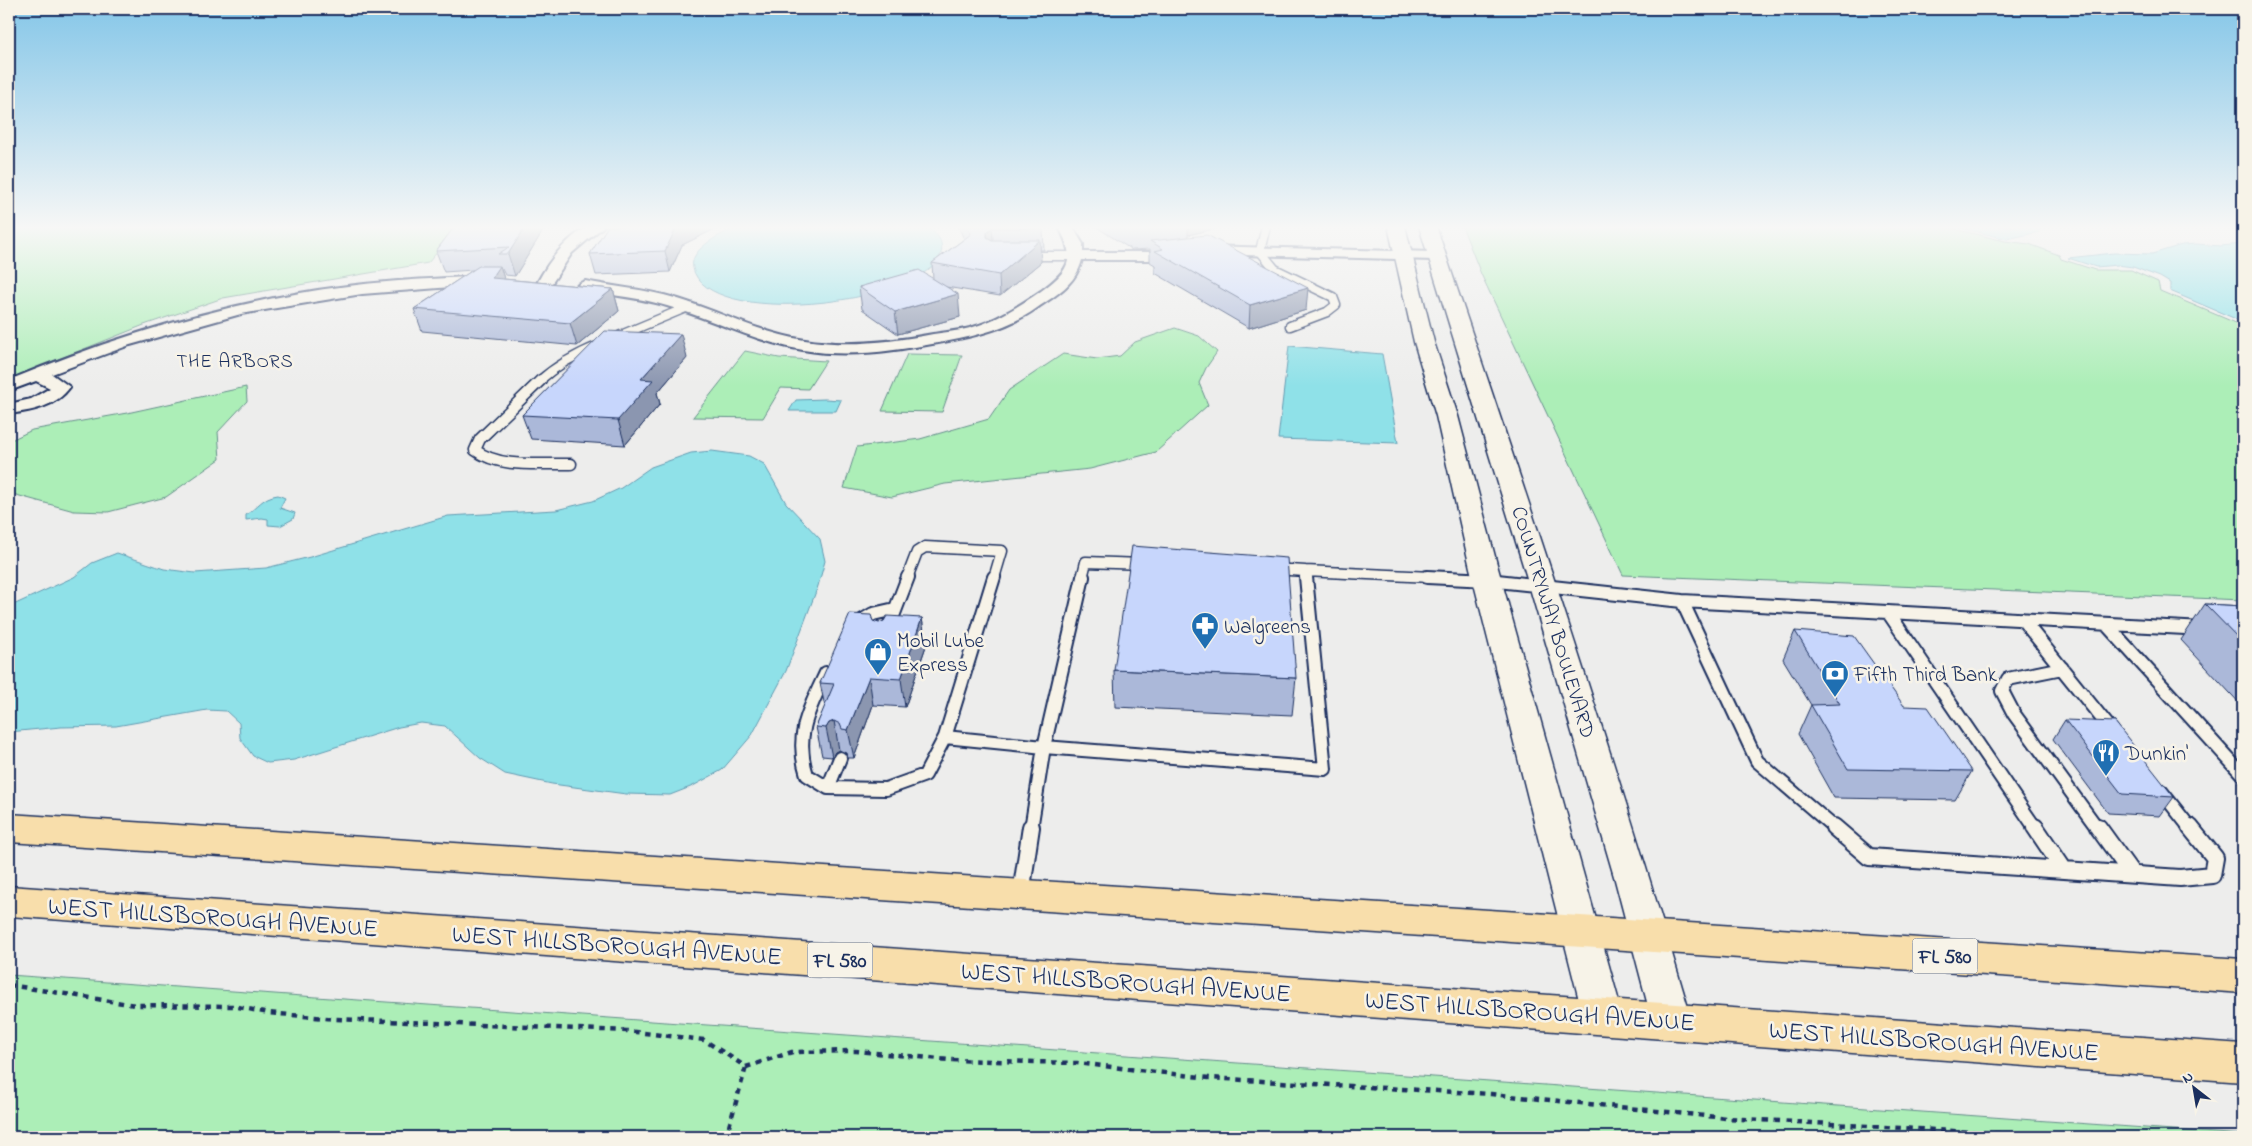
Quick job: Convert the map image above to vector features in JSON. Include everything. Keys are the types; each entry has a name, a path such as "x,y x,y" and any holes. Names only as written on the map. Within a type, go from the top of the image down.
{"main road":[{"name":"FL 580","path":"9,828 2243,976"},
{"name":"WEST HILLSBOROUGH AVENUE","path":"9,901 2243,1063"}],"street":[{"path":"541,279 538,283 630,293 688,307 766,335 803,345 836,348 890,347 974,332 1020,312 1065,279"},
{"path":"1410,279 1424,342 1447,416 1579,931 1603,1016"},
{"name":"COUNTRYWAY BOULEVARD","path":"1443,279 1543,585 1633,880 1672,1021"},
{"path":"9,386 34,374 135,337 259,304 372,286 437,282 504,282"},
{"path":"9,408 38,402 57,393 61,387 50,379 34,374"}],"lane":[{"path":"1290,326 1327,312 1336,305 1333,297 1297,279"},
{"path":"571,464 493,460 479,455 475,450 480,439 552,369 581,352 688,307"},
{"path":"630,331 650,335"},
{"path":"832,657 808,715 803,734 801,755 807,775 828,788 886,789 924,775 945,738 1002,551 925,547 917,552 883,643"},
{"path":"1021,895 1044,747 1086,562 1156,564"},
{"path":"1265,569 1488,580 1682,601 2214,629"},
{"path":"945,738 1325,768 1305,570"},
{"path":"1682,601 1756,761 1869,857 2180,878 2212,875 2215,858 2153,782"},
{"path":"846,634 852,626 873,614 896,609"},
{"path":"1888,612 2064,870"},
{"path":"2022,619 2123,744"},
{"path":"2106,624 2243,775"},
{"path":"2062,668 2008,679 2002,691 2014,714 2132,874"},
{"path":"828,788 840,758"}],"path":[{"path":"9,985 135,1005 233,1006 270,1013 336,1019 627,1031 704,1040 746,1067"},
{"path":"746,1067 792,1052 856,1051 950,1060 1077,1063 1209,1078 1490,1094 1726,1118 2058,1137"},
{"path":"726,1137 746,1067"}],"green space":[{"path":"9,279 331,279 223,298 144,325 9,379"},
{"path":"1484,279 2152,279 2158,282 2160,291 2243,326 2243,600 1623,575"},
{"path":"1175,328 1199,336 1217,352 1199,383 1208,405 1156,452 1090,469 945,484 892,497 844,488 857,447 920,439 989,419 1009,390 1063,354 1097,359 1120,356 1135,342"},
{"path":"745,351 779,358 826,361 808,389 781,388 763,418 693,417"},
{"path":"907,354 962,355 942,412 882,411"},
{"path":"246,387 247,401 218,432 220,459 166,497 108,512 74,511 9,493 9,441 32,430 127,413"},
{"path":"9,975 2243,1135 2243,1137 9,1137"}],"water":[{"path":"702,279 912,279 874,293 829,302 782,304 740,300 709,288"},
{"path":"2164,279 2243,279 2243,322 2170,291 2170,283"},
{"path":"1289,346 1382,354 1398,443 1278,439"},
{"path":"796,400 841,400 836,411 789,411"},
{"path":"712,451 749,456 764,464 786,503 820,539 825,561 818,586 786,671 752,735 722,770 693,786 670,795 626,794 552,784 505,774 480,758 445,726 421,723 399,727 294,760 268,763 253,756 240,738 239,723 226,711 207,710 116,726 61,727 9,732 9,607 74,577 92,563 117,553 164,569 195,573 266,568 310,557 448,516 556,510 593,501 621,488 651,467 691,453"},
{"path":"278,495 285,498 280,508 295,513 293,519 280,526 268,525 268,519 246,520 246,515 260,503"}],"building":[{"path":"459,279 508,279 613,289 570,323 414,309"},
{"path":"886,279 934,279 958,294 895,312 859,287"},
{"path":"1205,279 1292,279 1308,288 1250,305"},
{"path":"605,331 681,334 641,379 653,380 618,420 522,415"},
{"name":"Walgreens","path":"1132,546 1287,558 1296,678 1114,670"},
{"path":"2205,604 2243,606 2243,643"},
{"path":"850,614 871,615 873,621 879,623 884,621 887,616 922,618 901,679 869,677 848,730 842,729 840,724 834,721 829,723 826,728 816,727 834,684 820,683"},
{"path":"1795,631 1854,636 1904,706 1928,707 1972,771 1848,769 1811,705 1840,704"},
{"path":"2065,720 2115,722 2174,797 2122,794"}],"place":[{"name":"Walgreens","path":"1205,650"},
{"name":"Mobil Lube Express","path":"878,676"},
{"name":"Fifth Third Bank","path":"1835,698"},
{"name":"Dunkin'","path":"2106,777"}],"district":[{"name":"THE ARBORS","path":"235,360"}]}
